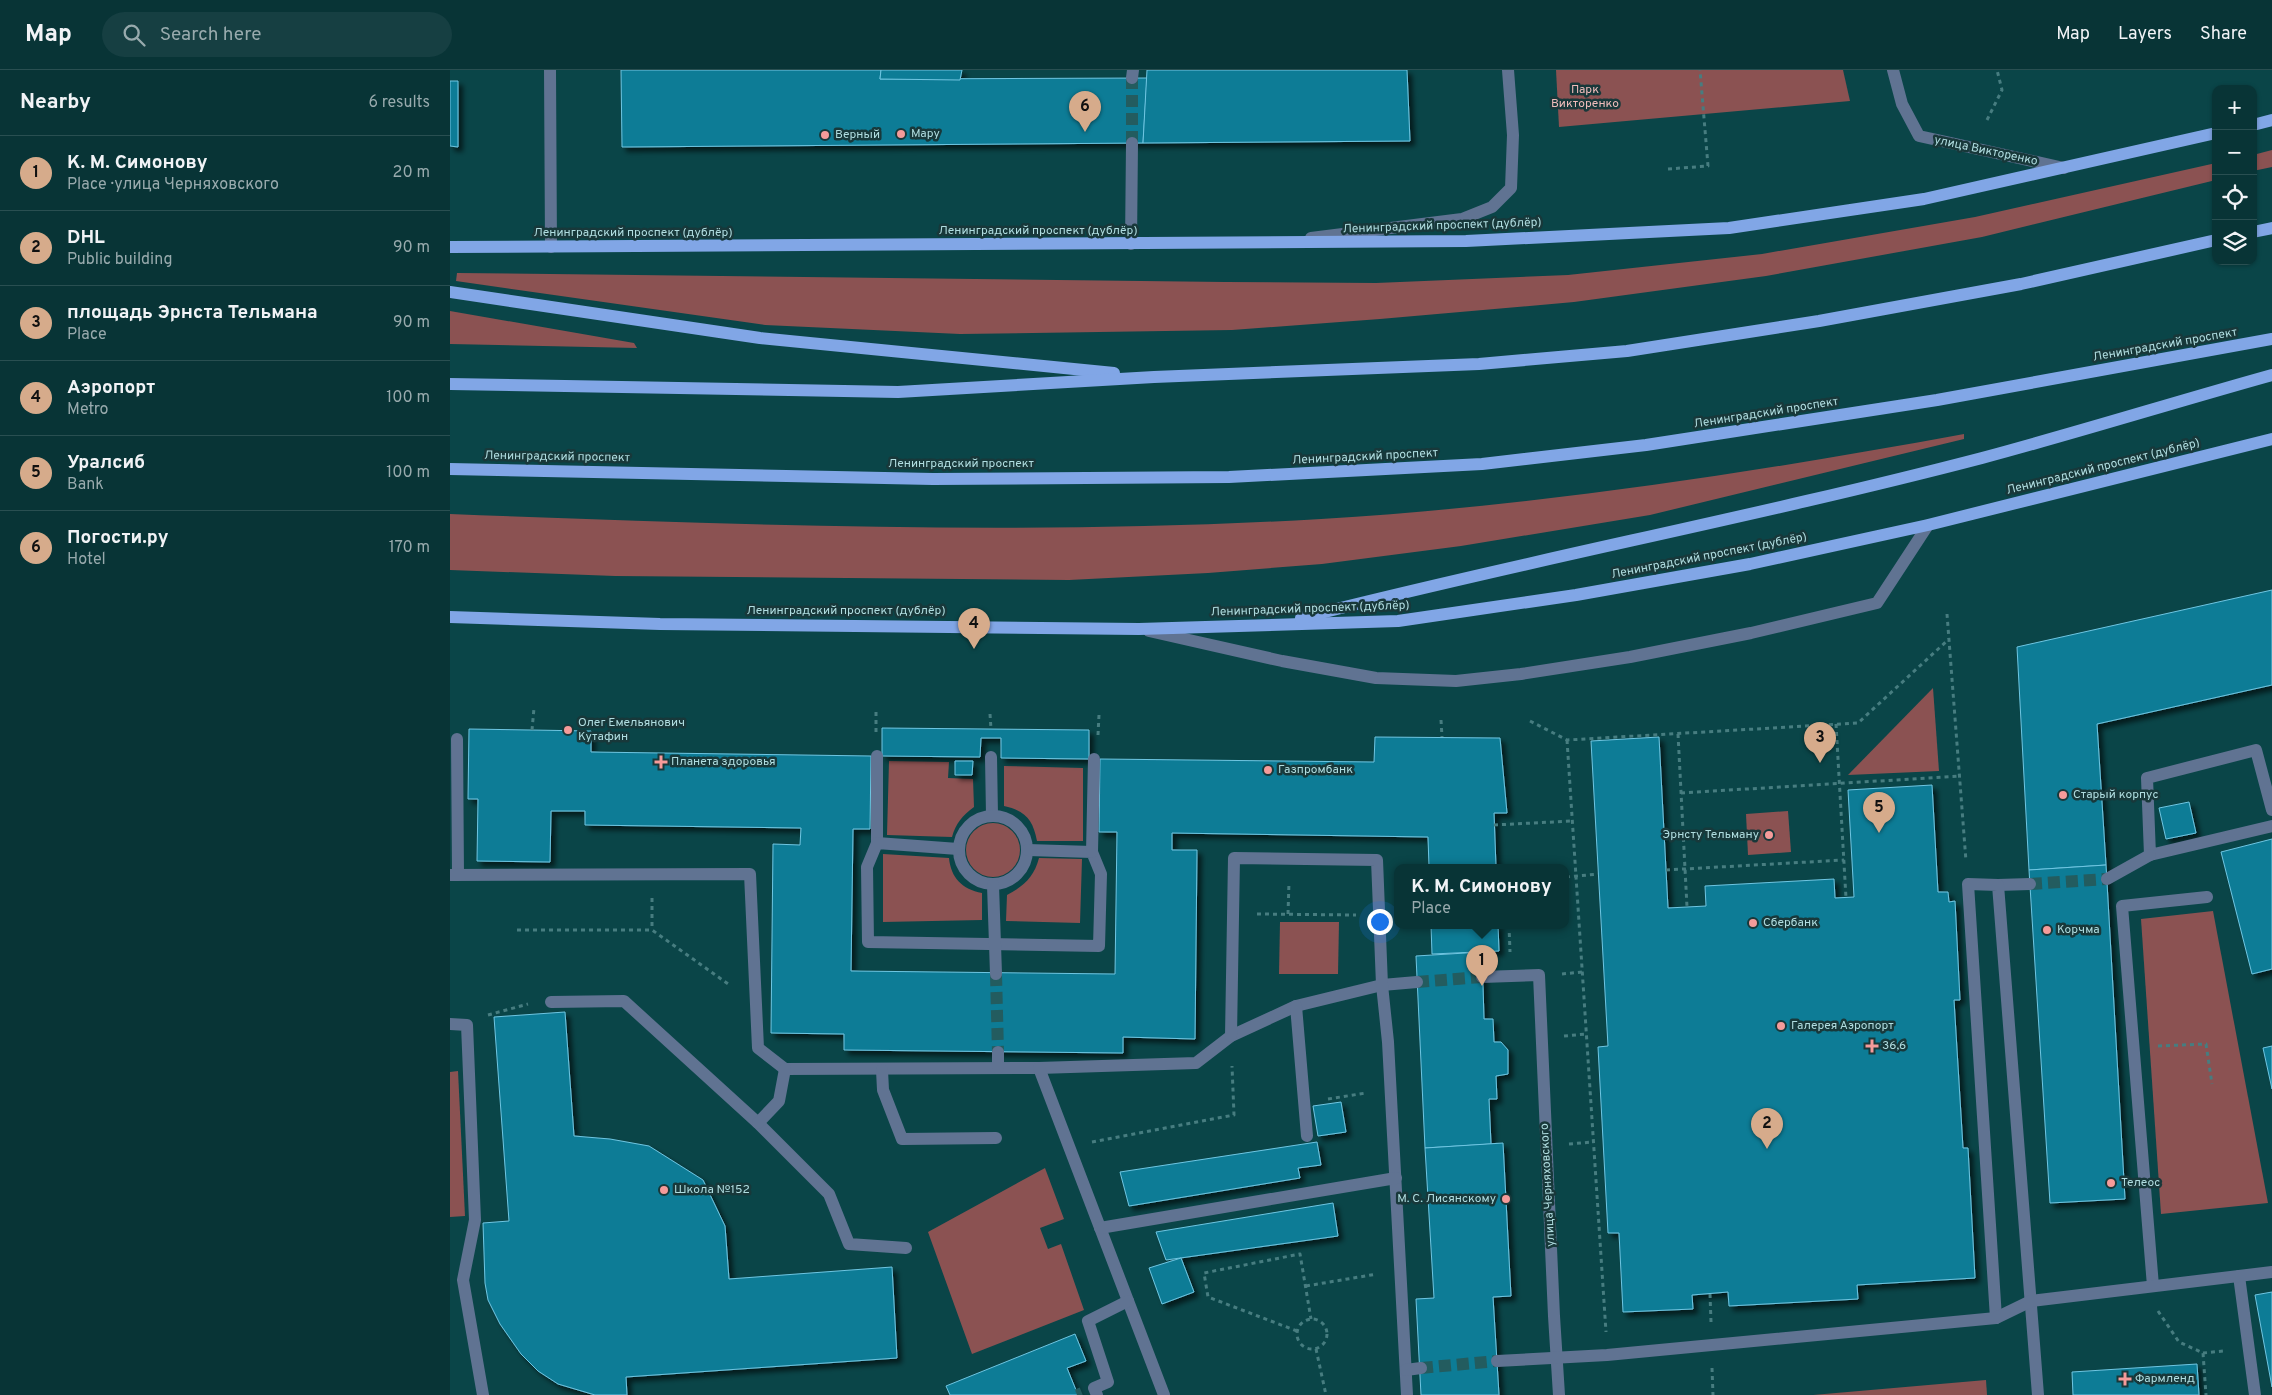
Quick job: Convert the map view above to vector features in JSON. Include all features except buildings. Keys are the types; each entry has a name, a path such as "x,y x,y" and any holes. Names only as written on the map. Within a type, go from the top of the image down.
{"main road":[{"path":"2257,124 2272,120"},
{"name":"Ленинградский проспект (дублёр)","path":"450,247 1466,241 1729,228 1924,199 2212,134"},
{"path":"2257,231 2272,228"},
{"path":"450,384 898,392 1154,377 1479,364 1627,351 1819,321 2022,284 2212,241"},
{"path":"450,292 760,338 1154,377"},
{"name":"Ленинградский проспект","path":"450,469 932,479 1229,478 1482,464 1646,445 1937,400 2272,339"},
{"path":"1279,623 1428,585 1595,550 1982,458 2272,375"},
{"name":"Ленинградский проспект (дублёр)","path":"450,617 660,624 1139,629 1279,623 1398,621 1576,595 1750,564 1928,525 2272,439"}],"street":[{"path":"550,70 551,247"},
{"path":"1263,243 1462,219 1492,207 1511,188 1513,135 1508,70"},
{"name":"улица Викторенко","path":"1893,70 1902,104 1919,136 2064,168"},
{"path":"1131,244 1132,143"},
{"path":"1139,629 1282,661 1376,678 1456,682 1521,674 1630,657 1742,635 1877,603 1928,525"},
{"path":"457,738 454,875 750,874 758,1048 785,1069 1039,1068 1196,1063 1231,1036 1296,1006 1382,985 1417,982"},
{"path":"2150,855 2147,778 2256,750 2272,810"},
{"path":"877,756 877,843 868,867 868,942 1099,946 1101,874 1092,852 1094,759"},
{"path":"991,757 992,815"},
{"path":"992,815 1013,821 1021,829 1026,839 1028,850 1021,870 1003,883 993,885 977,880 964,870 958,849 960,838 969,826 982,817 992,815"},
{"path":"2106,879 2150,855 2272,826"},
{"path":"877,843 958,849"},
{"path":"1028,850 1092,852"},
{"path":"1231,1036 1234,858 1376,860 1382,985 1391,1090 1407,1395"},
{"path":"1996,1318 1968,884 2030,884"},
{"path":"1998,884 2038,1395"},
{"path":"993,885 996,974"},
{"path":"2152,1286 2122,906 2207,897"},
{"name":"улица Черняховского","path":"1482,977 1539,975 1559,1395"},
{"path":"551,1002 624,1001 758,1123 829,1194 849,1244 906,1248"},
{"path":"1296,1006 1307,1136"},
{"path":"450,1024 467,1025 475,1220 463,1280 483,1395"},
{"path":"998,1052 998,1068"},
{"path":"1039,1068 1164,1395"},
{"path":"758,1123 779,1100 785,1069"},
{"path":"882,1070 883,1090 902,1138 996,1138"},
{"path":"1100,1228 1396,1178"},
{"path":"1497,1361 1607,1355 1996,1318 2031,1301 2272,1272"},
{"path":"2239,1276 2255,1395"},
{"path":"1091,1392 1108,1382 1088,1322 1128,1302"},
{"path":"1406,1370 1420,1368"}],"path":[{"path":"1668,169 1708,166 1700,70"},
{"path":"1987,120 2002,90 1997,70"},
{"path":"1947,614 1968,884"},
{"path":"1530,721 1567,740 1858,723 1949,639"},
{"path":"532,730 534,708"},
{"path":"990,714 991,729"},
{"path":"1441,720 1442,737"},
{"path":"1836,724 1846,898"},
{"path":"1678,734 1687,907"},
{"path":"1567,740 1607,1355"},
{"path":"1681,793 1960,776"},
{"path":"1494,825 1572,821"},
{"path":"1288,914 1289,859"},
{"path":"1666,870 1844,860"},
{"path":"652,874 652,930"},
{"path":"1569,877 1598,874"},
{"path":"1232,914 1379,916"},
{"path":"517,930 652,930 756,1003"},
{"path":"467,1025 494,1012 523,1004 551,1002"},
{"path":"1069,1146 1234,1115 1231,1036"},
{"path":"2132,1046 2206,1044 2212,1084"},
{"path":"1303,1102 1391,1090"},
{"path":"1297,1332 1208,1297 1204,1273 1300,1254 1311,1319"},
{"path":"1306,1286 1400,1270"},
{"path":"2152,1286 2155,1306 2179,1342 2203,1353 2206,1395"},
{"path":"1311,1319 1321,1322 1327,1329 1325,1344 1311,1350 1302,1346 1297,1337 1297,1332 1302,1323 1311,1319"},
{"path":"1316,1349 1326,1395"}],"green space":[{"name":"Парк Викторенко","path":"1556,70 1843,70 1850,101 1559,127"},
{"path":"2272,150 2272,167 2257,170 2257,154"},
{"path":"2212,164 2212,181 1982,237 1766,276 1574,302 1232,330 960,334 765,325 456,281 457,273 1376,283 1568,275 1762,254 1975,217"},
{"path":"450,311 634,343 637,348 450,344"},
{"path":"1964,434 1964,439 1650,515 1461,546 1322,564 1208,573 1069,580 615,576 450,570 450,514 777,525 994,528 1212,524 1321,519 1483,506 1563,497 1724,475"},
{"path":"1933,688 1939,771 1848,775"},
{"path":"889,761 949,762 948,778 973,779 974,807 960,820 952,837 887,835"},
{"path":"1004,766 1083,768 1083,841 1037,841 1031,822 1018,811 1004,806"},
{"path":"1788,811 1791,852 1748,855 1746,814"},
{"path":"993,823 1003,825 1012,831 1018,840 1020,850 1018,860 1012,869 1003,875 993,877 983,875 974,869 968,860 966,850 968,840 974,831 983,825"},
{"path":"883,854 949,858 955,877 969,889 982,893 982,920 883,922"},
{"path":"1039,858 1082,859 1080,923 1006,921 1007,895 1031,876"},
{"path":"2213,911 2268,1203 2161,1214 2141,919"},
{"path":"1280,922 1339,922 1338,974 1279,974"},
{"path":"458,1071 465,1216 450,1217 450,1072"},
{"path":"1045,1168 1064,1219 1040,1228 1048,1249 1061,1244 1084,1310 972,1354 928,1232"},
{"path":"1986,1380 1987,1395 1813,1395"}],"tunnel":[{"path":"1132,78 1132,143"},
{"path":"2030,884 2107,879"},
{"path":"996,974 998,1052"},
{"path":"1417,982 1482,977"},
{"path":"1421,1368 1497,1361"},
{"path":"1077,1395 1082,1393"}],"place":[{"name":"Погости.ру","path":"1085,132"},
{"name":"Мару","path":"901,134"},
{"name":"Верный","path":"825,135"},
{"name":"Аэропорт","path":"974,649"},
{"name":"Олег Емельянович Кутафин","path":"568,730"},
{"name":"Планета здоровья","path":"661,762"},
{"name":"площадь Эрнста Тельмана","path":"1820,763"},
{"name":"Газпромбанк","path":"1268,770"},
{"name":"Старый корпус","path":"2063,795"},
{"name":"Уралсиб","path":"1879,833"},
{"name":"Эрнсту Тельману","path":"1769,835"},
{"name":"Сбербанк","path":"1753,923"},
{"name":"Корчма","path":"2047,930"},
{"name":"К. М. Симонову","path":"1482,986"},
{"name":"Галерея Аэропорт","path":"1781,1026"},
{"name":"36,6","path":"1872,1046"},
{"name":"DHL","path":"1767,1149"},
{"name":"Телеос","path":"2111,1183"},
{"name":"Школа №152","path":"664,1190"},
{"name":"М. С. Лисянскому","path":"1506,1199"},
{"name":"Фармленд","path":"2125,1379"}]}
